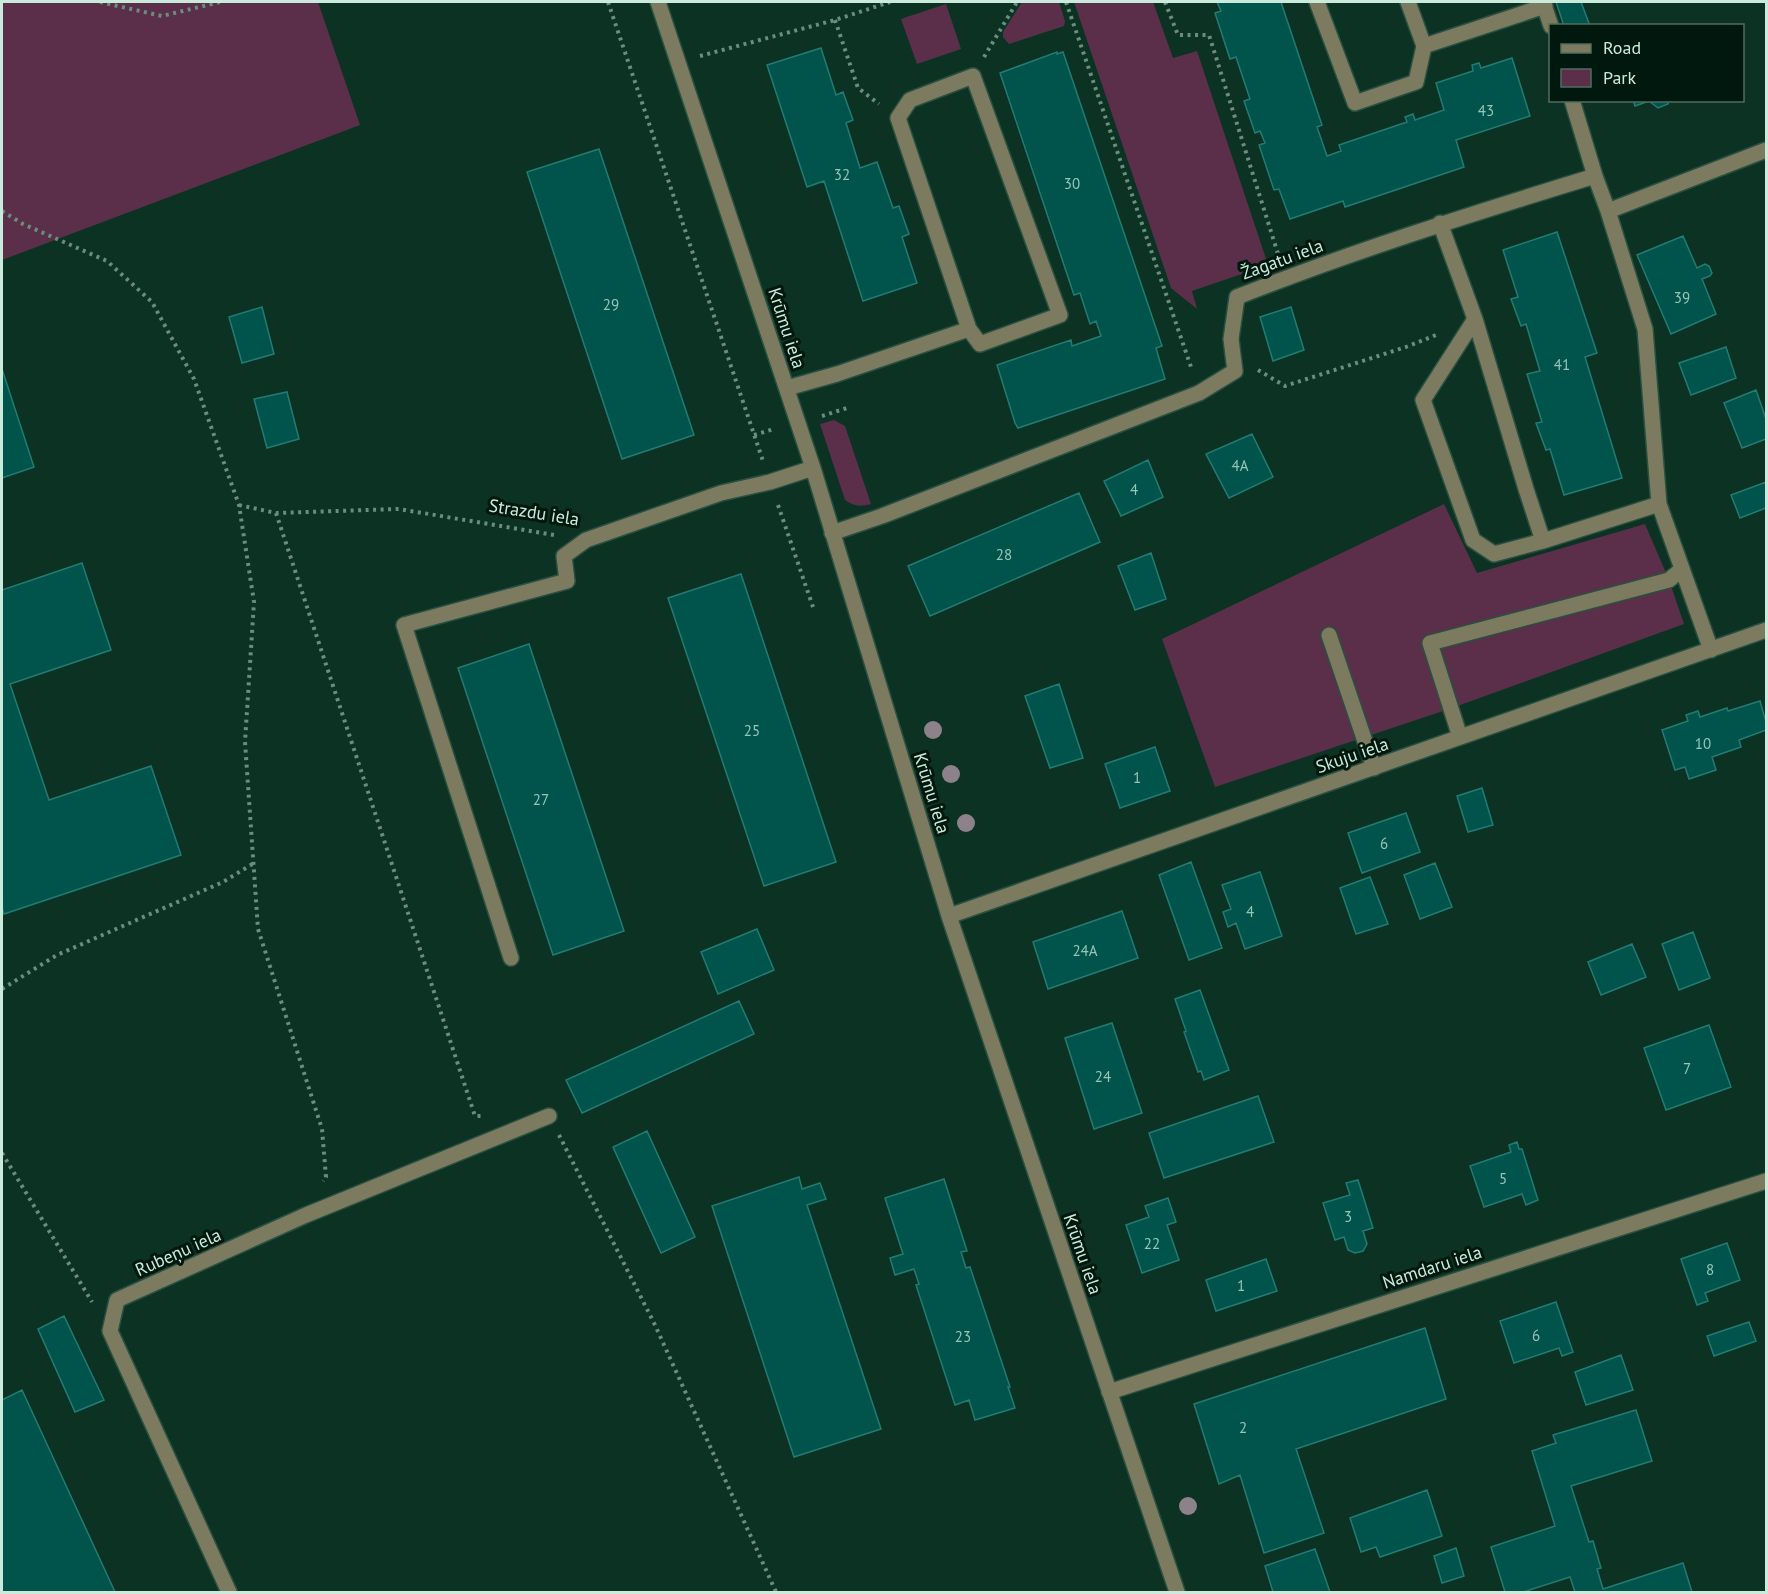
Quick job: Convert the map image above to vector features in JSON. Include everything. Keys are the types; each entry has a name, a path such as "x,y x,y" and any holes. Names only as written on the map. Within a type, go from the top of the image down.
{"street":[{"name":"Krūmu iela","path":"658,2 813,468 949,915 1177,1593"},
{"path":"1317,2 1355,103 1416,82 1424,46 1408,2"},
{"path":"1424,46 1544,4 1550,24"},
{"path":"973,76 1060,315 980,344 969,328 898,118 910,99 973,76"},
{"path":"1573,102 1645,329 1659,504 1711,650"},
{"path":"1608,211 1767,150"},
{"name":"Žagatu iela","path":"1235,371 1231,339 1237,297 1440,224 1595,176"},
{"path":"1440,224 1475,319 1544,541"},
{"path":"1475,319 1423,400 1473,540 1494,554 1544,541 1659,504"},
{"path":"787,388 837,374 969,328"},
{"path":"832,533 882,516 1199,393 1235,371"},
{"name":"Strazdu iela","path":"586,540 720,493 770,482 813,468"},
{"path":"511,958 404,625 567,581 564,556 586,540"},
{"path":"1460,737 1430,643 1669,580 1682,569"},
{"name":"Skuju iela","path":"949,915 1767,630"},
{"path":"1329,635 1374,768"},
{"name":"Rubeņu iela","path":"110,1330 117,1300 306,1215 549,1116"},
{"name":"Namdaru iela","path":"1109,1392 1767,1181"},
{"path":"110,1330 229,1593"}],"path":[{"path":"100,2 162,16 220,2"},
{"path":"608,2 813,607"},
{"path":"678,60 719,52 835,20 890,2"},
{"path":"973,76 1017,2"},
{"path":"1066,2 1199,393"},
{"path":"1165,2 1178,35 1209,35 1285,278"},
{"path":"835,20 858,88 898,118"},
{"path":"2,211 23,224 107,261 152,302 194,378 239,505 254,602 245,742 258,929 322,1129 326,1177 306,1215"},
{"path":"1235,371 1260,370 1285,386 1406,347 1475,319"},
{"path":"822,416 848,408"},
{"path":"754,435 775,429"},
{"name":"Strazdu iela","path":"239,505 276,513 399,509 586,540"},
{"path":"276,513 475,1116 485,1116"},
{"path":"2,989 57,955 223,882 254,862"},
{"path":"549,1116 655,1325 776,1593"},
{"path":"2,1153 110,1330"}],"green space":[{"path":"2,2 318,2 360,125 2,260"},
{"path":"1022,2 1059,2 1065,21 1064,26 1009,44 1003,37 1003,32"},
{"path":"1074,2 1153,2 1173,58 1197,51 1268,265 1192,291 1197,309 1171,288"},
{"path":"946,4 961,49 917,64 901,19"},
{"path":"834,420 845,426 871,504 857,505 845,500 820,424"},
{"path":"1444,504 1477,573 1645,524 1669,580 1684,624 1452,708 1215,787 1162,639"}],"building":[{"path":"1217,2 1281,2 1322,125 1317,127 1327,156 1341,151 1339,145 1407,122 1405,117 1413,114 1415,120 1444,110 1436,83 1473,71 1472,65 1479,63 1481,68 1512,58 1530,116 1456,140 1464,167 1345,207 1343,201 1290,219 1279,189 1274,190 1259,145 1265,143 1260,131 1255,133 1244,101 1250,99 1236,57 1230,59 1215,13 1221,11"},
{"path":"1556,2 1581,2 1589,24 1563,24"},
{"path":"821,48 836,95 843,92 853,120 846,123 860,168 877,162 893,208 899,206 909,234 902,237 917,283 863,301 824,181 807,187 767,65"},
{"path":"1057,52 1057,54 1063,52 1162,346 1156,348 1165,379 1018,428 997,365 1071,340 1072,346 1101,336 1096,321 1090,324 1080,293 1074,295 1000,73"},
{"path":"1634,102 1646,102 1635,106"},
{"path":"1650,102 1668,102 1668,104 1658,108"},
{"path":"599,149 694,435 622,459 527,172"},
{"path":"1557,232 1597,353 1585,357 1622,478 1564,495 1550,449 1546,450 1536,423 1542,422 1527,374 1540,371 1526,324 1521,326 1511,299 1518,297 1503,250"},
{"path":"1683,236 1697,268 1705,264 1709,266 1712,273 1702,279 1716,314 1671,334 1637,255"},
{"path":"262,307 274,354 242,363 229,317"},
{"path":"1291,307 1304,350 1273,361 1260,317"},
{"path":"1726,347 1736,378 1691,395 1679,363"},
{"path":"2,369 34,467 2,478"},
{"path":"1756,390 1766,419 1766,439 1742,448 1724,403"},
{"path":"287,392 299,439 267,448 254,399"},
{"path":"1252,434 1273,477 1229,498 1206,454"},
{"path":"1148,460 1163,497 1121,516 1104,481"},
{"path":"1766,482 1766,508 1740,518 1731,495"},
{"path":"1079,493 1100,542 930,616 908,566"},
{"path":"1151,553 1166,599 1135,610 1118,566"},
{"path":"82,563 111,650 10,684 49,800 151,766 181,855 4,914 2,908 2,590"},
{"path":"741,574 836,862 764,886 668,598"},
{"path":"529,644 624,931 553,955 458,668"},
{"path":"1059,684 1083,758 1050,768 1025,696"},
{"path":"1760,701 1766,730 1739,740 1741,747 1712,757 1716,770 1689,779 1685,767 1675,770 1662,730 1688,721 1686,715 1698,711 1700,717"},
{"path":"1155,747 1170,791 1120,808 1105,764"},
{"path":"1482,788 1493,825 1468,832 1457,796"},
{"path":"1406,813 1420,852 1362,873 1348,833"},
{"path":"1191,862 1222,948 1189,960 1159,875"},
{"path":"1435,863 1452,907 1420,919 1404,875"},
{"path":"1260,872 1282,936 1245,949 1236,923 1228,927 1223,912 1231,909 1222,885"},
{"path":"1370,877 1388,924 1356,934 1340,888"},
{"path":"1122,911 1138,958 1048,989 1033,942"},
{"path":"757,929 774,970 718,994 701,952"},
{"path":"1693,932 1710,978 1679,990 1662,944"},
{"path":"1632,944 1646,977 1601,995 1588,962"},
{"path":"1200,990 1229,1070 1204,1080 1201,1071 1198,1072 1175,999"},
{"path":"739,1001 754,1034 582,1113 566,1080"},
{"path":"1112,1023 1142,1113 1094,1129 1065,1038"},
{"path":"1709,1025 1731,1087 1666,1110 1644,1048"},
{"path":"1258,1096 1274,1142 1164,1178 1149,1133"},
{"path":"647,1131 695,1237 661,1253 613,1147"},
{"path":"1517,1142 1519,1149 1522,1149 1538,1200 1526,1205 1522,1194 1484,1207 1470,1166 1511,1152 1509,1145"},
{"path":"799,1177 802,1189 820,1183 826,1199 807,1205 881,1429 794,1457 712,1206"},
{"path":"944,1179 967,1251 961,1252 966,1268 970,1267 1015,1408 975,1420 969,1400 955,1405 916,1285 919,1284 914,1269 895,1275 890,1258 903,1254 885,1198"},
{"path":"1358,1180 1373,1228 1363,1231 1367,1244 1363,1251 1355,1253 1348,1250 1344,1237 1335,1240 1323,1203 1350,1195 1346,1183"},
{"path":"1168,1198 1176,1222 1167,1225 1179,1260 1142,1273 1126,1225 1149,1217 1145,1206"},
{"path":"1727,1243 1740,1280 1705,1293 1708,1301 1697,1305 1681,1259"},
{"path":"1266,1259 1277,1291 1216,1311 1206,1280"},
{"path":"1556,1302 1573,1352 1562,1356 1559,1348 1514,1363 1500,1321"},
{"path":"64,1316 104,1400 75,1412 38,1329"},
{"path":"1749,1322 1756,1341 1714,1356 1707,1336"},
{"path":"1425,1328 1446,1399 1296,1449 1324,1533 1264,1553 1240,1475 1219,1484 1194,1404"},
{"path":"1621,1355 1633,1390 1586,1405 1575,1372"},
{"path":"22,1390 115,1592 2,1592 2,1400"},
{"path":"1636,1410 1652,1461 1571,1486 1589,1542 1593,1541 1601,1568 1597,1569 1603,1589 1683,1563 1692,1592 1575,1592 1570,1577 1523,1592 1505,1592 1491,1547 1555,1526 1532,1451 1556,1443 1553,1435"},
{"path":"1427,1490 1442,1536 1380,1557 1376,1547 1361,1552 1350,1518"},
{"path":"1456,1548 1464,1576 1442,1583 1434,1556"},
{"path":"1315,1549 1330,1592 1273,1592 1265,1566"}]}
